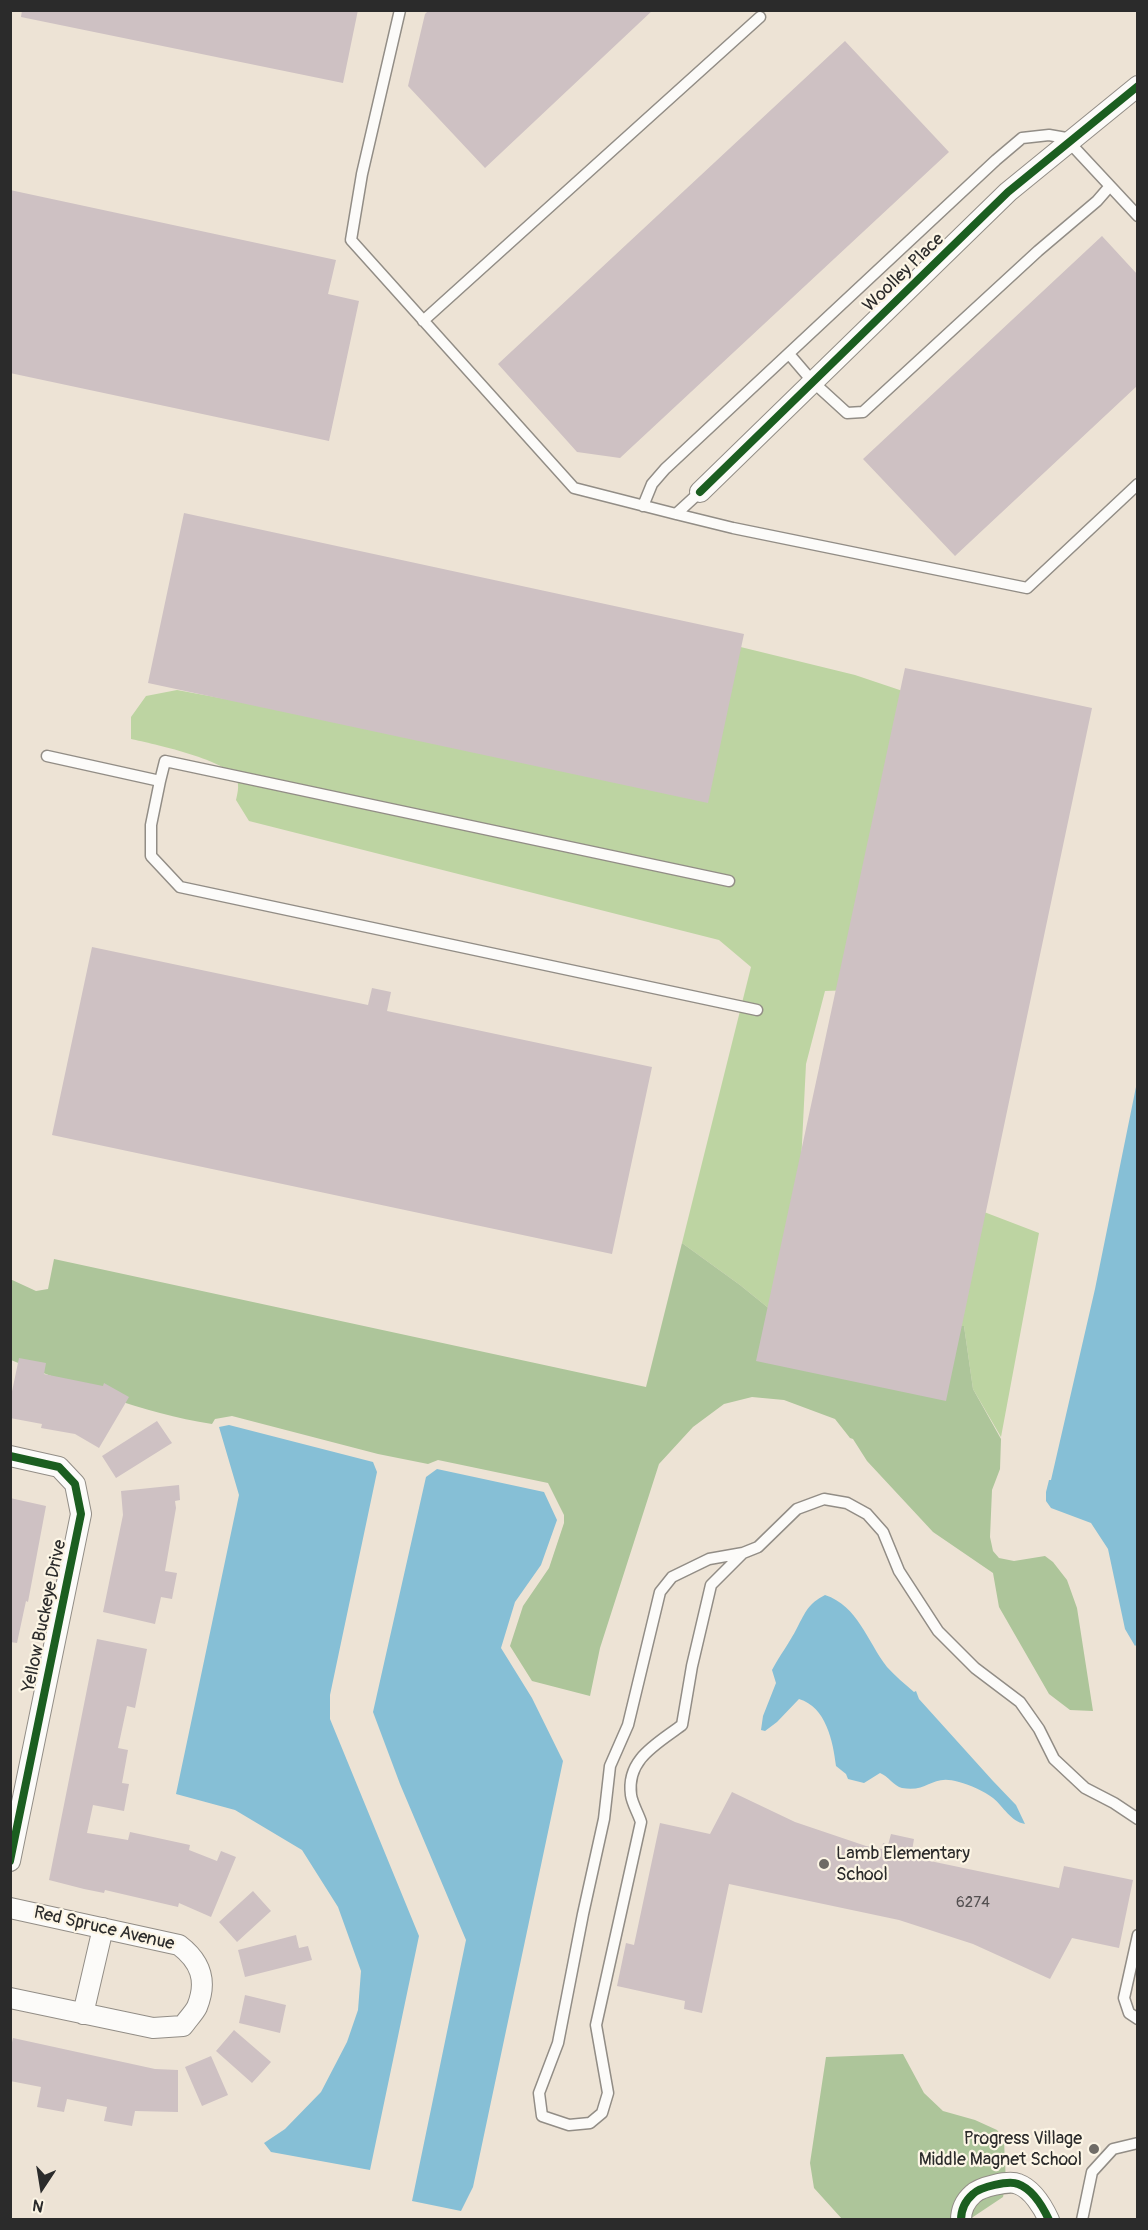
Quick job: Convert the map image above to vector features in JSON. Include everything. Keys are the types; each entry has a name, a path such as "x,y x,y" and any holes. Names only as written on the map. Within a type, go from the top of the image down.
{"street":[{"name":"Woolley Place","path":"700,492 1008,192 1137,86"},
{"name":"Yellow Buckeye Drive","path":"10,1456 59,1467 75,1484 81,1514 10,1861"},
{"name":"Red Spruce Avenue","path":"10,1908 179,1945 193,1955 203,1978 197,2007 183,2026 153,2028 10,1998"},
{"path":"83,2014 103,1928"},
{"path":"961,2220 962,2210 974,2192 1004,2182 1018,2184 1042,2203 1048,2220"}],"lane":[{"path":"400,10 362,174 351,240 574,488 733,528 1027,588 1137,484"},
{"path":"423,321 760,17"},
{"path":"644,506 652,484 665,469 1022,138 1049,135 1071,141 1137,216"},
{"path":"789,354 813,382 847,413 863,412 1038,251 1097,201 1110,186"},
{"path":"676,514 700,492"},
{"path":"47,756 160,781"},
{"path":"729,881 165,761 151,825 152,856 180,887 757,1010"},
{"path":"743,1553 711,1585 692,1666 682,1725 643,1754 633,1769 631,1795 641,1822 596,2025 608,2094 602,2112 590,2123 569,2125 542,2116 539,2093 558,2043 604,1819 610,1766 628,1725 660,1592 672,1577 709,1559 743,1553 758,1547 797,1509 824,1499 847,1503 867,1514 883,1532 899,1571 938,1631 975,1668 1020,1702 1039,1729 1054,1760 1085,1788 1114,1803 1137,1820"},
{"path":"1137,1935 1124,1998 1129,2013 1137,2019"},
{"path":"1082,2220 1092,2172 1113,2149 1137,2144"}],"green space":[{"path":"524,594 855,675 989,720 854,990 825,991 806,1064 801,1163 911,1184 1039,1233 1001,1437 973,1389 964,1326 787,1323 682,1243 751,967 719,940 249,821 236,800 238,782 228,770 203,758 131,739 131,717 146,696 177,690 361,724"},
{"path":"682,1243 787,1323 964,1326 973,1389 1001,1439 1000,1469 992,1490 990,1537 993,1551 999,1558 1014,1561 1045,1556 1053,1562 1067,1580 1077,1608 1093,1711 1070,1710 1049,1694 999,1607 993,1573 933,1532 867,1461 853,1439 835,1419 784,1400 752,1397 724,1404 693,1427 659,1464 600,1648 590,1696 532,1681 510,1646 523,1606 549,1568 564,1523 564,1515 548,1483 438,1460 428,1464 378,1454 232,1416 215,1419 212,1424 186,1419 109,1398 11,1360 10,1279 36,1291 48,1289 54,1259 646,1387"},
{"path":"903,2054 924,2093 943,2111 975,2120 997,2130 1004,2141 1006,2183 1003,2197 970,2219 842,2219 814,2188 810,2163 826,2057"}],"water":[{"path":"1137,1082 1138,1643 1135,1646 1125,1629 1108,1549 1091,1523 1051,1508 1046,1501 1046,1492 1049,1480 1051,1480 1095,1289"},
{"path":"229,1425 373,1462 377,1472 330,1695 330,1719 419,1936 370,2170 271,2152 264,2143 285,2129 321,2092 347,2042 358,2010 361,1971 338,1907 302,1850 235,1810 176,1794 239,1495 219,1427"},
{"path":"437,1469 544,1492 557,1520 541,1565 515,1602 501,1648 532,1698 563,1761 473,2187 461,2211 412,2201 466,1940 400,1784 373,1712 426,1477"},
{"path":"825,1595 846,1607 854,1616 887,1667 914,1692 916,1691 919,1699 1016,1805 1025,1824 1011,1817 989,1795 959,1782 942,1780 911,1789 899,1787 880,1773 864,1783 848,1779 846,1774 836,1766 833,1746 822,1717 816,1709 799,1699 777,1722 765,1731 761,1730 763,1716 776,1683 772,1670 808,1608"}],"building":[{"path":"22,10 358,10 343,83 21,17"},
{"path":"429,10 653,10 485,168 408,86 425,14"},
{"path":"845,41 949,152 620,458 577,452 498,364"},
{"path":"10,190 336,260 328,294 359,301 329,441 10,373"},
{"path":"1102,236 1137,274 1137,386 955,556 863,459"},
{"path":"184,513 744,634 708,803 148,683"},
{"path":"905,668 1092,708 946,1401 756,1361"},
{"path":"92,947 368,1005 372,988 391,992 387,1011 652,1067 612,1254 52,1135"},
{"path":"19,1358 46,1363 44,1374 103,1386 104,1383 129,1397 99,1448 75,1434 41,1428 42,1424 10,1418 10,1401"},
{"path":"157,1421 172,1443 116,1478 102,1456"},
{"path":"179,1485 180,1500 175,1501 176,1508 165,1571 177,1573 172,1599 161,1597 155,1624 103,1612 123,1515 121,1491"},
{"path":"10,1498 46,1506 28,1602 26,1601 17,1643 10,1642"},
{"path":"97,1639 147,1649 135,1708 127,1706 118,1748 128,1750 122,1783 129,1784 124,1811 93,1805 87,1833 128,1840 130,1832 190,1845 189,1850 217,1861 221,1851 236,1857 211,1917 179,1903 178,1907 49,1880"},
{"path":"732,1792 795,1822 866,1846 882,1849 883,1843 888,1845 891,1834 914,1839 911,1857 1059,1888 1064,1866 1133,1880 1119,1948 1072,1938 1050,1979 973,1944 899,1920 729,1884 702,2013 684,2009 685,2001 617,1986 626,1943 634,1945 660,1823 710,1834"},
{"path":"253,1891 271,1911 237,1942 219,1922"},
{"path":"296,1935 299,1948 308,1946 312,1960 245,1977 238,1950"},
{"path":"245,1995 286,2005 280,2033 239,2023"},
{"path":"234,2030 271,2062 252,2083 216,2051"},
{"path":"13,2038 155,2069 178,2070 178,2112 135,2111 132,2126 104,2121 107,2107 67,2099 64,2112 37,2107 41,2087 10,2081 10,2051"},
{"path":"211,2056 228,2095 202,2106 185,2067"}],"cycle path":[{"path":"700,492 1008,192 1138,86"},
{"path":"10,1456 59,1467 75,1484 81,1514 10,1861"},
{"path":"961,2220 964,2206 973,2194 988,2187 1008,2183 1018,2184 1028,2190 1040,2204 1049,2220"}],"place":[{"name":"Lamb Elementary School","path":"824,1864"},
{"name":"Progress Village Middle Magnet School","path":"1094,2149"}]}
